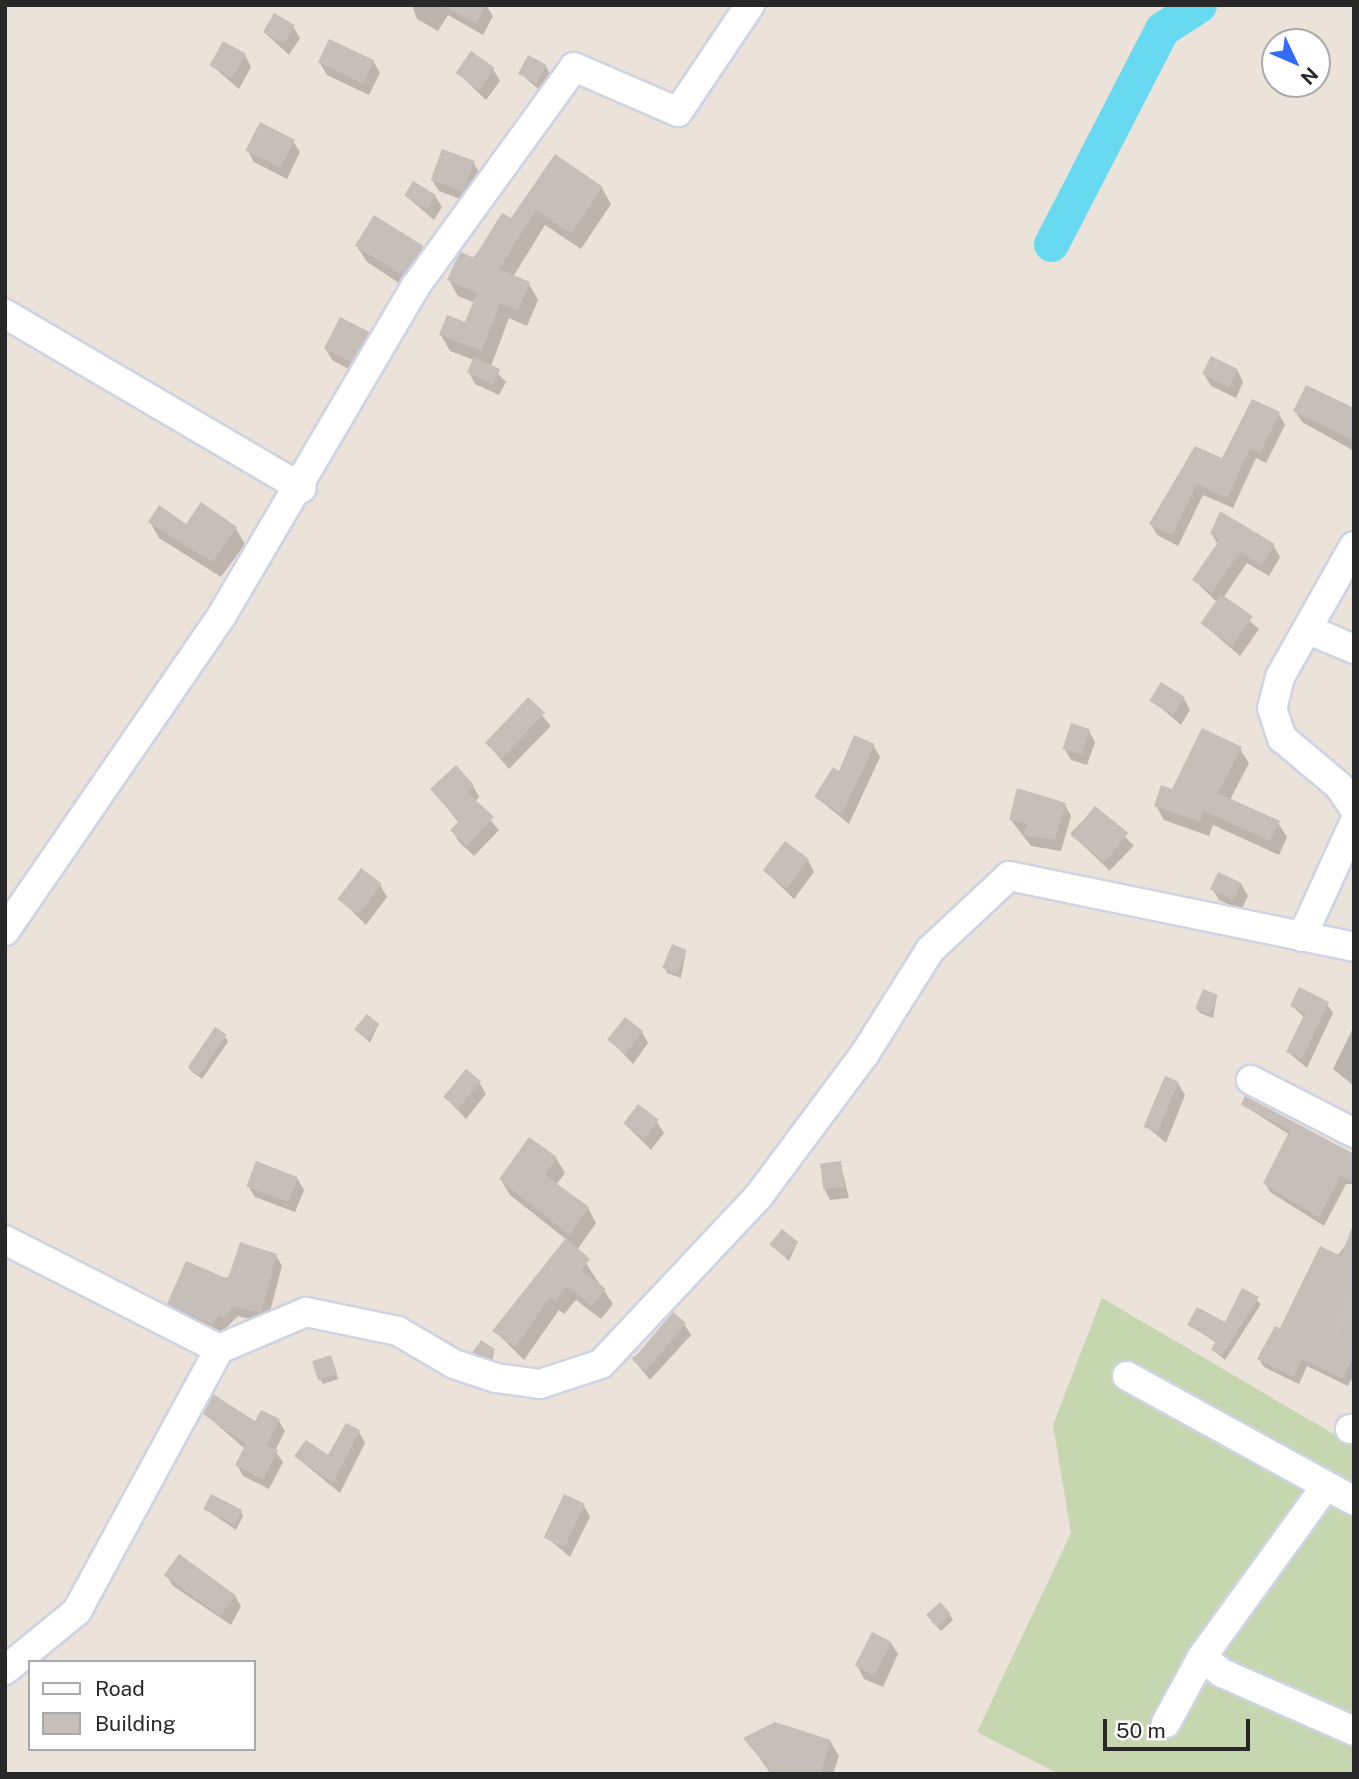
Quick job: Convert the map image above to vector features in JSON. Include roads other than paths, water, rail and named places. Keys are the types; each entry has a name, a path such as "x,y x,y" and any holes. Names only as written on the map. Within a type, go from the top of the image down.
{"street":[{"path":"5,931 302,488 415,287 574,67 678,112 750,5"},
{"path":"5,314 302,488"},
{"path":"1354,546 1311,631 1280,677 1272,708 1282,738 1339,786 1354,808"},
{"path":"1311,631 1354,649"},
{"path":"1302,937 1354,823"},
{"path":"5,1670 78,1611 219,1349 306,1312 398,1331 454,1364 496,1378 540,1384 601,1364 758,1197 864,1055 930,950 1009,876 1354,947"},
{"path":"1251,1080 1354,1133"},
{"path":"5,1240 219,1349"},
{"path":"1126,1376 1354,1501"},
{"path":"1166,1723 1202,1657 1325,1487"},
{"path":"1202,1657 1222,1673 1354,1731"}],"waterway":[{"path":"1051,244 1162,29 1199,5"}]}
